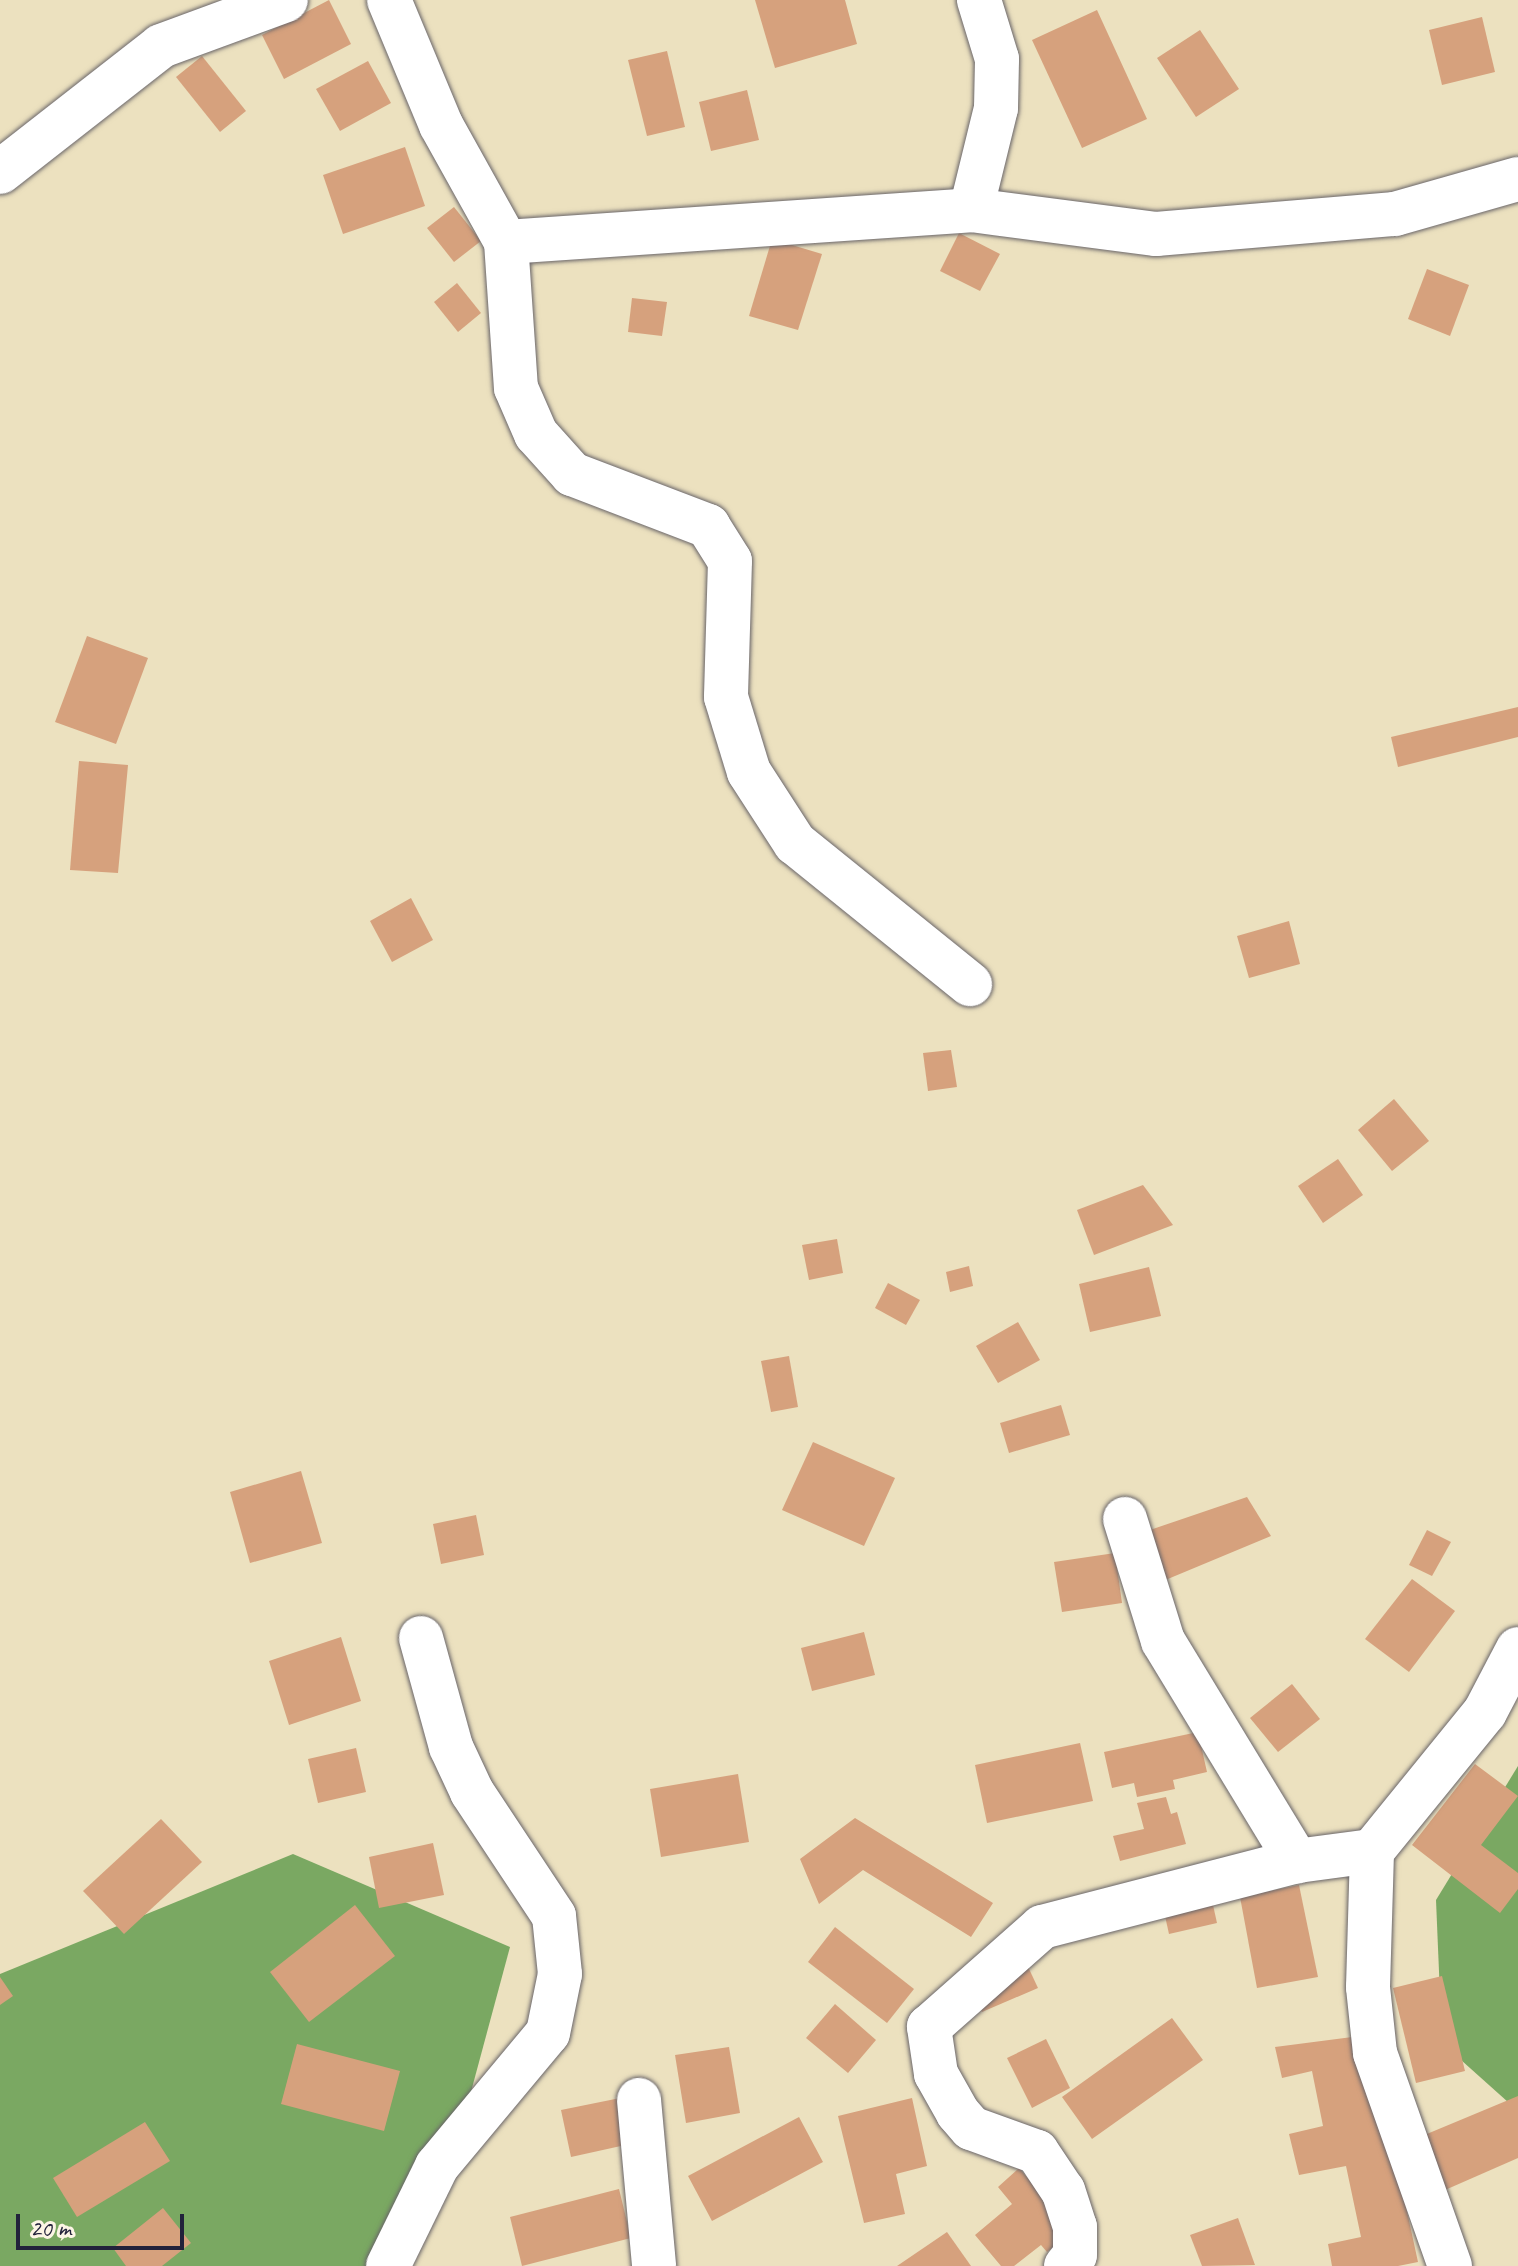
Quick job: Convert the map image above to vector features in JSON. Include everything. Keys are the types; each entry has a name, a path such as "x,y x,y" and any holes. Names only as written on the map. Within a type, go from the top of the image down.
{"street":[{"path":"0,172 161,46 286,0"},
{"path":"389,0 441,125 506,242 516,388 536,434 572,474 708,526 730,561 726,697 749,772 795,843 970,984"},
{"path":"971,210 996,108 997,59 979,0"},
{"path":"506,242 971,210 1156,234 1395,214 1518,179"},
{"path":"1125,1519 1163,1641 1297,1861"},
{"path":"388,2266 437,2166 548,2033 560,1974 554,1916 472,1792 451,1747 421,1638"},
{"path":"1450,2266 1375,2053 1368,1987 1372,1851 1485,1712 1518,1649"},
{"path":"1066,2266 1075,2255 1075,2227 1063,2191 1037,2152 971,2128 958,2113 936,2074 929,2027 1042,1927 1297,1861 1372,1851"},
{"path":"639,2100 654,2266"}],"green space":[{"path":"1518,1766 1518,2111 1442,2043 1436,1900"},
{"path":"293,1854 510,1947 465,2114 384,2266 0,2266 0,1974"}],"building":[{"path":"329,0 351,44 284,79 262,35"},
{"path":"755,0 845,0 857,44 775,68"},
{"path":"1097,10 1147,119 1082,148 1032,40"},
{"path":"1482,17 1495,72 1442,85 1429,30"},
{"path":"1200,30 1239,89 1196,117 1157,58"},
{"path":"667,51 685,127 647,136 628,60"},
{"path":"202,56 246,111 220,132 176,77"},
{"path":"368,61 391,103 340,131 316,89"},
{"path":"747,90 759,140 711,151 699,102"},
{"path":"405,147 425,206 343,234 323,175"},
{"path":"454,207 481,241 454,262 427,228"},
{"path":"959,233 1000,254 980,291 940,271"},
{"path":"772,239 822,254 798,330 749,316"},
{"path":"1427,269 1469,285 1450,336 1408,319"},
{"path":"457,283 481,313 458,332 434,302"},
{"path":"632,298 667,302 662,336 628,332"},
{"path":"87,636 148,658 116,744 55,722"},
{"path":"1518,707 1518,737 1398,767 1391,737"},
{"path":"79,761 128,765 118,873 70,870"},
{"path":"411,898 433,940 392,962 370,921"},
{"path":"1289,921 1300,964 1249,978 1237,936"},
{"path":"951,1050 957,1087 928,1091 923,1053"},
{"path":"1394,1099 1429,1141 1392,1171 1358,1130"},
{"path":"1338,1159 1363,1195 1323,1223 1298,1186"},
{"path":"1143,1185 1173,1225 1094,1255 1077,1210"},
{"path":"837,1239 843,1273 809,1280 802,1245"},
{"path":"969,1266 973,1286 950,1292 946,1272"},
{"path":"1149,1267 1161,1316 1090,1332 1079,1284"},
{"path":"888,1283 920,1300 906,1325 875,1308"},
{"path":"1018,1322 1040,1360 998,1383 976,1346"},
{"path":"789,1356 798,1407 771,1412 761,1361"},
{"path":"1061,1405 1070,1435 1009,1453 1000,1423"},
{"path":"813,1442 895,1478 864,1546 782,1510"},
{"path":"301,1471 322,1543 250,1563 230,1492"},
{"path":"1247,1497 1271,1536 1163,1581 1147,1531"},
{"path":"476,1515 484,1555 441,1564 433,1524"},
{"path":"1427,1530 1451,1542 1432,1576 1409,1565"},
{"path":"1115,1553 1122,1603 1062,1612 1054,1562"},
{"path":"1412,1579 1455,1611 1409,1672 1365,1639"},
{"path":"864,1632 875,1675 812,1691 801,1648"},
{"path":"341,1637 361,1701 289,1725 269,1661"},
{"path":"1292,1684 1320,1719 1278,1752 1250,1718"},
{"path":"1198,1732 1207,1772 1173,1780 1175,1789 1137,1797 1134,1783 1112,1788 1104,1752"},
{"path":"1080,1743 1093,1801 987,1823 975,1765"},
{"path":"356,1748 366,1792 318,1803 308,1759"},
{"path":"1475,1764 1518,1796 1481,1845 1518,1873 1518,1889 1500,1913 1412,1845"},
{"path":"738,1774 749,1842 661,1857 650,1789"},
{"path":"1166,1797 1171,1814 1177,1812 1186,1844 1120,1861 1113,1836 1144,1829 1137,1803"},
{"path":"855,1818 993,1903 971,1937 863,1870 819,1904 800,1859"},
{"path":"161,1819 202,1862 124,1934 83,1891"},
{"path":"433,1843 444,1895 379,1908 369,1857"},
{"path":"1299,1885 1318,1977 1257,1988 1240,1897"},
{"path":"1211,1896 1217,1923 1169,1934 1163,1907"},
{"path":"355,1905 395,1956 309,2022 270,1972"},
{"path":"835,1927 914,1989 887,2023 808,1962"},
{"path":"1022,1954 1038,1988 982,2012 967,1978"},
{"path":"1442,1976 1465,2071 1416,2083 1393,1988"},
{"path":"0,1977 13,1996 0,2005"},
{"path":"835,2004 876,2040 848,2073 806,2038"},
{"path":"1172,2018 1203,2060 1092,2139 1062,2097"},
{"path":"1360,2036 1382,2139 1391,2138 1418,2262 1398,2266 1332,2266 1328,2244 1361,2237 1346,2166 1299,2175 1289,2134 1323,2126 1312,2071 1282,2078 1275,2047"},
{"path":"1046,2039 1070,2088 1032,2108 1007,2058"},
{"path":"297,2044 400,2071 384,2131 281,2104"},
{"path":"729,2047 740,2113 686,2123 675,2055"},
{"path":"630,2096 639,2142 571,2157 561,2110"},
{"path":"1518,2096 1518,2158 1445,2190 1422,2136"},
{"path":"912,2098 927,2166 896,2174 905,2214 864,2223 838,2116"},
{"path":"799,2117 823,2162 712,2221 688,2176"},
{"path":"145,2122 170,2161 77,2217 53,2178"},
{"path":"1019,2168 1073,2231 1047,2252 1041,2245 1014,2266 1001,2266 975,2235 1012,2204 998,2187"},
{"path":"619,2189 631,2238 522,2266 510,2217"},
{"path":"163,2208 191,2243 162,2266 126,2266 113,2248"},
{"path":"1238,2218 1255,2265 1202,2266 1190,2235"},
{"path":"947,2232 971,2266 897,2266"}]}
